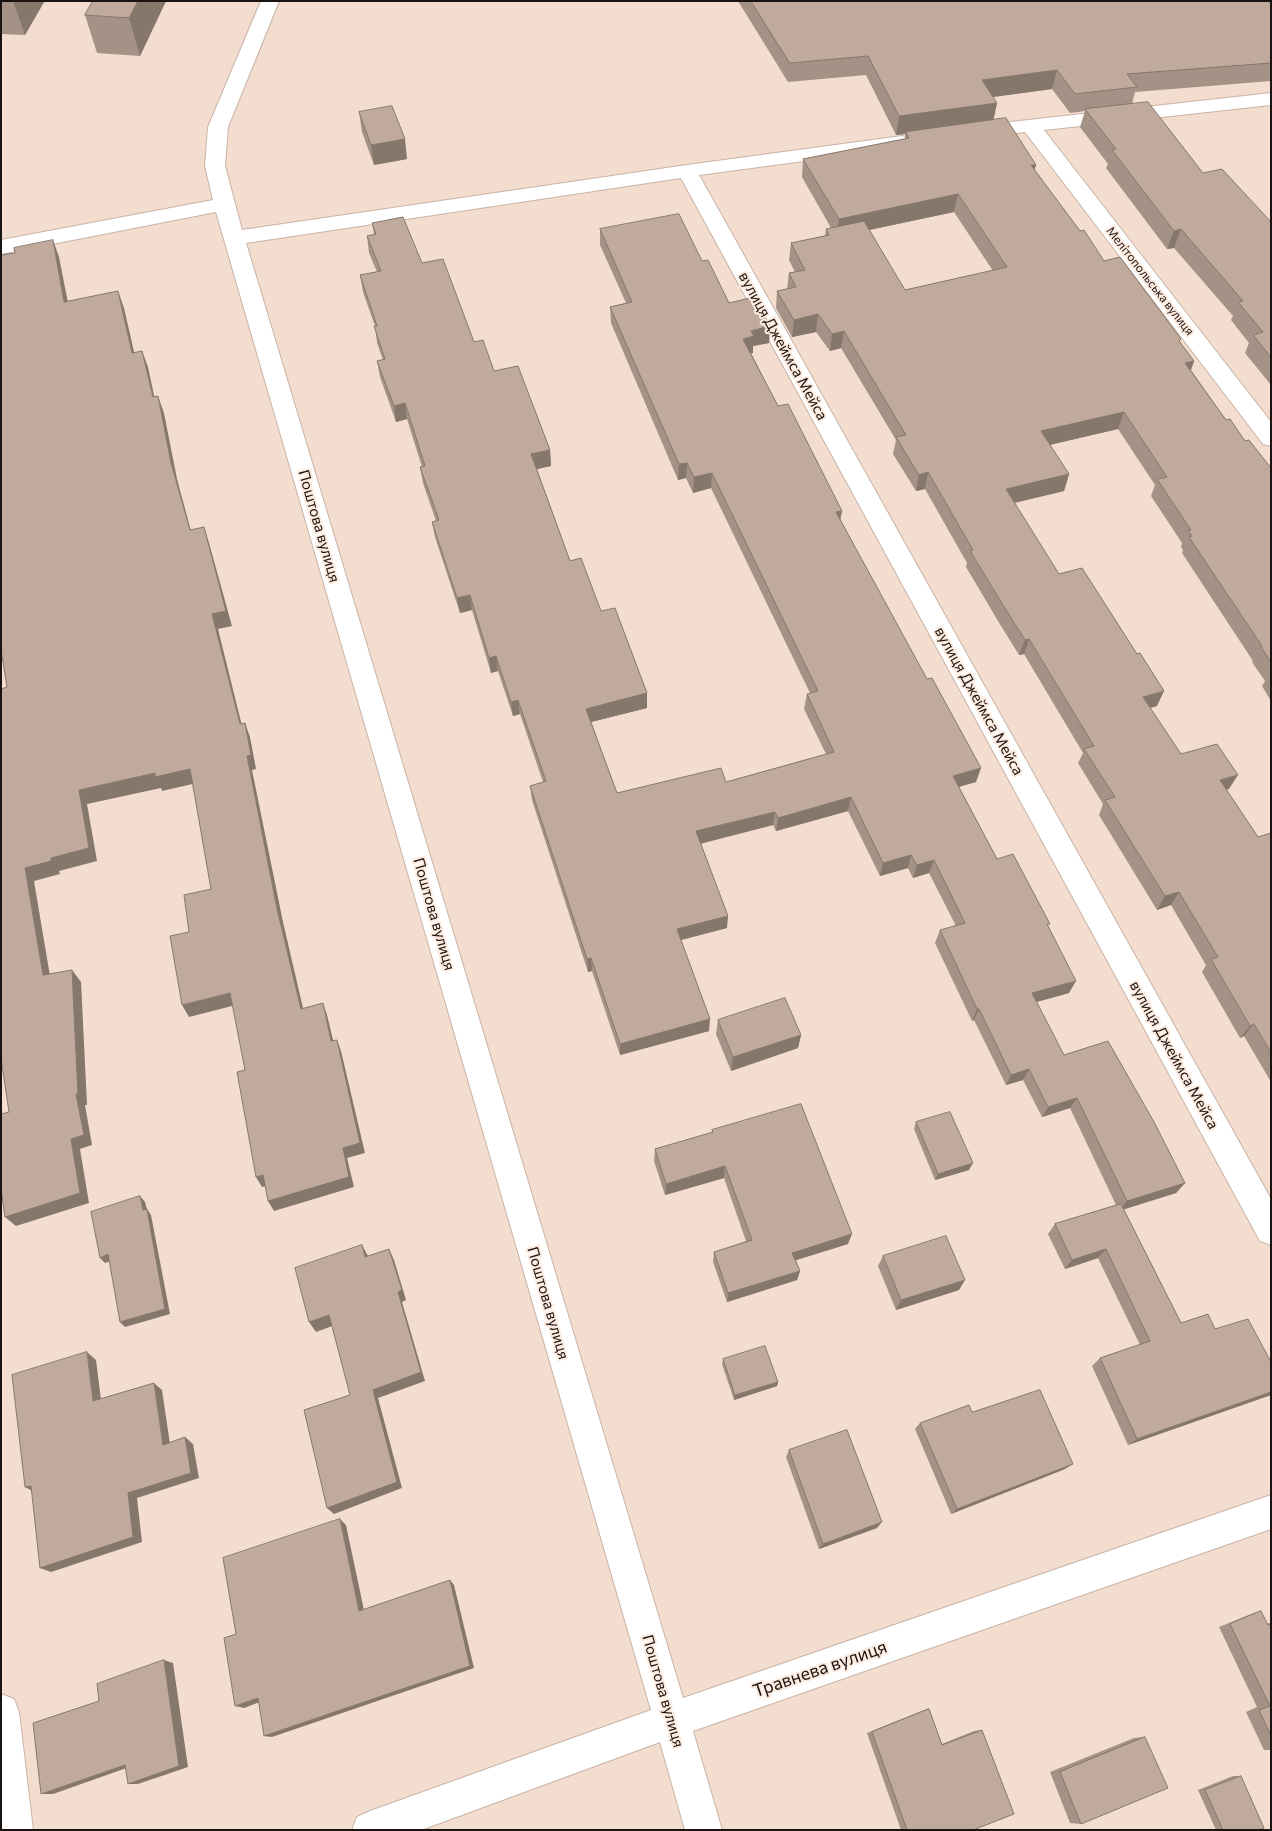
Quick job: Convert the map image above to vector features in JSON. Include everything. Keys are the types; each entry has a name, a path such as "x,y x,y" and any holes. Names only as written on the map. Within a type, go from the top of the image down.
{"street":[{"name":"Поштова вулиця","path":"270,1 218,126 215,166 224,204 704,1830"},
{"path":"951,136 1030,125 1271,99"},
{"name":"Мелітопольська вулиця","path":"1030,125 1271,438"},
{"path":"234,238 687,171 922,140"},
{"name":"вулиця Джеймса Мейса","path":"687,171 1271,1230"},
{"path":"1,247 224,204"},
{"name":"Травнева вулиця","path":"370,1830 672,1720 1271,1512"},
{"path":"1,1712 14,1830"}],"building":[{"path":"93,1 138,1 129,18 85,15"},
{"path":"751,1 1271,1 1271,63 1127,74 1137,87 1075,94 1057,70 982,80 997,103 899,116 868,56 790,63"},
{"path":"1148,102 1203,173 1222,169 1271,222 1271,357 1253,335 1263,332 1238,302 1243,301 1181,229 1174,231 1112,150 1116,149 1085,109"},
{"path":"392,106 405,139 371,145 359,112"},
{"path":"1006,118 1036,165 1031,165 1080,231 1084,230 1104,261 1120,257 1181,339 1179,341 1194,361 1185,363 1226,420 1230,419 1245,441 1249,440 1271,468 1271,662 1189,537 1192,536 1188,531 1191,530 1157,479 1167,477 1124,412 1041,431 1069,474 1006,489 1059,574 1082,568 1137,654 1140,653 1164,691 1143,697 1181,754 1217,744 1238,775 1220,780 1258,837 1271,833 1271,1053 1254,1024 1250,1026 1211,959 1218,957 1179,892 1165,896 1105,800 1115,797 1084,749 1094,746 1029,639 1025,640 970,551 973,550 928,472 919,475 896,437 906,435 844,331 832,334 818,314 794,320 777,291 796,287 789,273 805,270 791,243 829,235 826,229 864,221 905,290 1007,267 958,194 839,219 803,159 909,138 906,132"},
{"path":"679,214 702,261 708,260 729,303 754,297 770,326 751,331 754,336 743,339 778,406 788,404 842,511 836,512 927,679 932,678 981,768 953,776 997,859 1013,854 1050,924 1047,924 1076,981 1032,993 1064,1055 1108,1041 1154,1122 1185,1183 1127,1201 1077,1098 1048,1107 1029,1069 1011,1075 979,1009 977,1009 940,930 965,923 934,860 917,865 911,855 883,863 851,797 778,818 775,812 696,831 728,916 677,929 710,1019 620,1044 591,958 587,959 530,786 546,781 518,700 511,702 496,656 489,658 470,595 457,598 432,522 439,520 420,467 425,466 405,403 394,406 377,361 385,359 374,326 377,326 360,275 381,271 367,236 376,234 372,223 403,217 422,263 443,259 474,342 483,340 494,371 518,366 550,450 531,454 570,561 581,558 601,611 615,608 647,693 586,709 617,793 721,768 726,782 834,752 807,694 818,691 712,473 694,477 687,463 679,464 610,307 632,302 600,229"},
{"path":"53,240 64,302 118,291 132,353 142,351 153,397 158,396 171,463 190,530 204,527 226,611 212,614 240,724 245,723 251,755 247,756 277,909 301,1009 323,1003 331,1041 337,1040 360,1143 343,1148 349,1177 268,1201 263,1175 256,1177 237,1072 245,1070 230,993 182,1005 170,936 189,932 184,895 211,889 190,769 155,777 155,773 79,790 89,848 51,858 51,861 25,868 43,975 72,970 78,1094 76,1094 84,1135 71,1139 80,1193 5,1217 1,1189 1,1114 9,1112 1,1058 1,689 7,687 1,650 1,255 15,253 14,248"},
{"path":"785,998 801,1035 733,1057 718,1020"},
{"path":"801,1104 852,1234 792,1253 800,1271 728,1293 714,1252 752,1240 725,1166 666,1184 655,1149"},
{"path":"950,1112 973,1163 938,1174 916,1122"},
{"path":"140,1196 143,1210 147,1209 165,1309 120,1322 108,1254 100,1258 91,1212"},
{"path":"1121,1204 1181,1323 1208,1314 1215,1329 1248,1319 1271,1362 1271,1392 1137,1439 1100,1358 1150,1341 1106,1249 1072,1260 1055,1224"},
{"path":"946,1236 965,1280 901,1300 883,1256"},
{"path":"362,1245 365,1257 389,1249 402,1290 398,1292 421,1372 373,1390 397,1482 327,1508 304,1410 350,1395 329,1315 309,1322 295,1268"},
{"path":"765,1346 778,1382 735,1395 723,1359"},
{"path":"87,1352 93,1401 154,1383 163,1445 185,1437 191,1473 128,1493 133,1537 40,1568 31,1486 25,1487 12,1375"},
{"path":"1040,1390 1073,1464 957,1509 920,1423 969,1405 972,1412"},
{"path":"847,1430 882,1522 823,1544 789,1450"},
{"path":"340,1519 359,1611 450,1580 470,1666 264,1736 258,1698 235,1706 224,1638 236,1634 223,1558"},
{"path":"1261,1611 1268,1625 1271,1624 1271,1736 1259,1710 1270,1706 1230,1624"},
{"path":"164,1660 179,1766 128,1784 125,1765 41,1794 33,1723 99,1701 97,1684"},
{"path":"929,1709 942,1745 982,1730 1014,1814 973,1830 907,1830 872,1732"},
{"path":"1145,1737 1168,1788 1081,1824 1060,1772"},
{"path":"1241,1776 1264,1828 1259,1830 1223,1830 1205,1790"}]}
